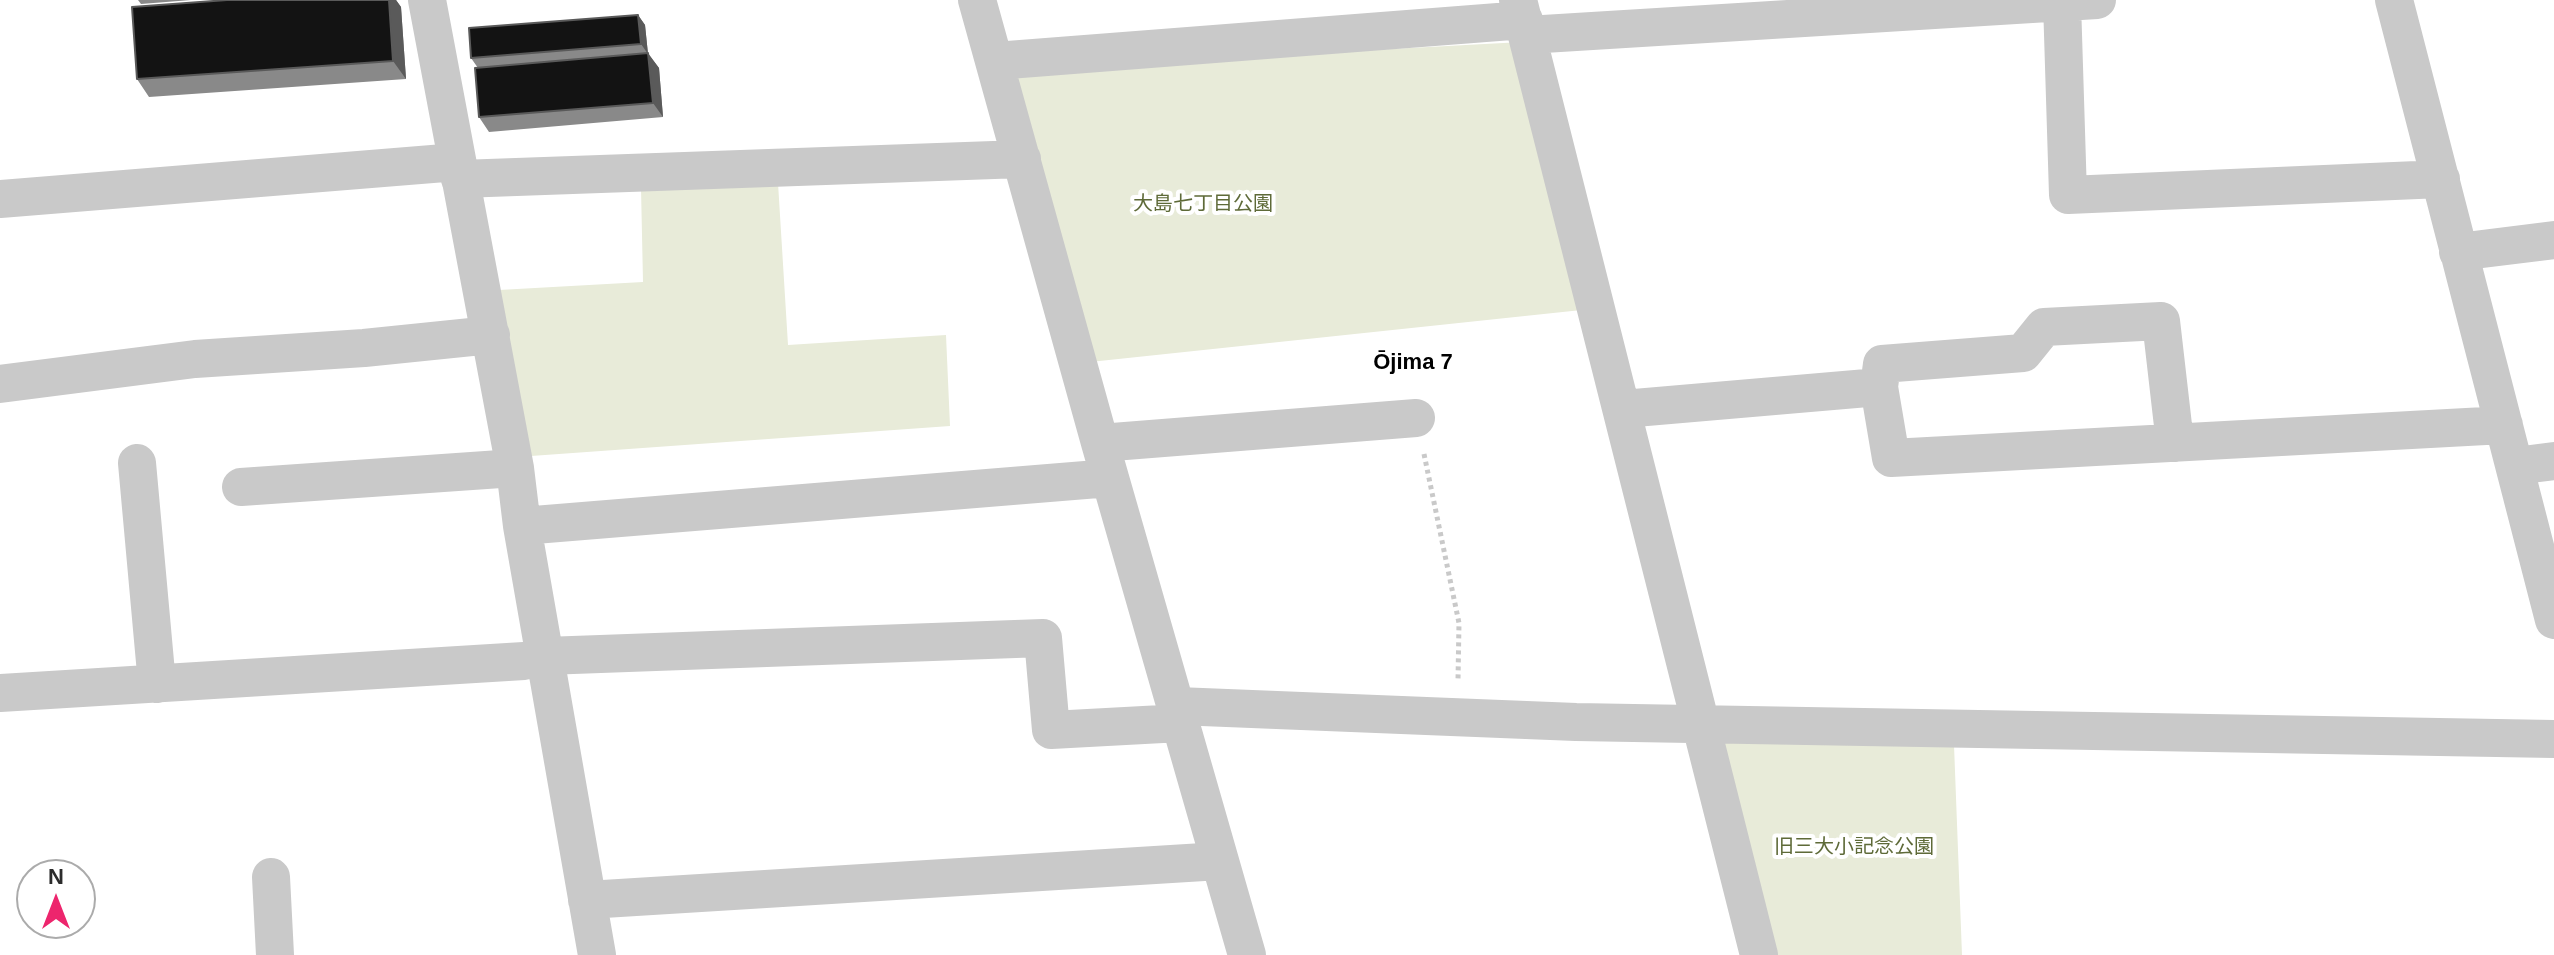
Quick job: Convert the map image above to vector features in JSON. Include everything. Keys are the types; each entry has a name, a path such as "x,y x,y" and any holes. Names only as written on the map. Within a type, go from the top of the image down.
{"street":[{"path":"427,0 515,468 534,659 597,955"},
{"path":"977,0 1247,955"},
{"path":"2394,0 2554,620"},
{"path":"995,61 1523,19 2079,1 2068,195 2441,179"},
{"path":"1523,19 1759,955"},
{"path":"0,199 458,171 1022,159"},
{"path":"2458,252 2554,240"},
{"path":"2175,443 2161,321 2044,327 2023,353 1882,364 1879,387 1891,458 2175,443 2504,425"},
{"path":"0,384 195,359 364,348 491,335"},
{"path":"1623,409 1879,387"},
{"path":"522,526 1105,461 1416,418"},
{"path":"2515,466 2554,461"},
{"path":"137,463 157,684"},
{"path":"241,487 515,468"},
{"path":"0,693 534,659 1043,638 1051,730 1179,715 1457,717 2554,739"},
{"path":"587,900 1220,861"},
{"path":"271,877 275,955"}],"path":[{"path":"1416,418 1459,623 1457,717"}],"green space":[{"name":"大島七丁目公園","path":"1522,42 1591,309 1090,362 1011,83 1018,69"},
{"path":"778,183 788,345 946,335 950,426 531,456 499,290 643,282 641,188"},
{"name":"旧三大小記念公園","path":"1722,740 1954,745 1962,955 1775,955"}],"building":[{"path":"227,0 389,0 393,61 137,79 132,7"},
{"path":"638,15 641,44 471,58 469,28"},
{"path":"648,53 653,103 479,117 475,68"}],"district":[{"name":"Ōjima 7","path":"1413,363"}]}
